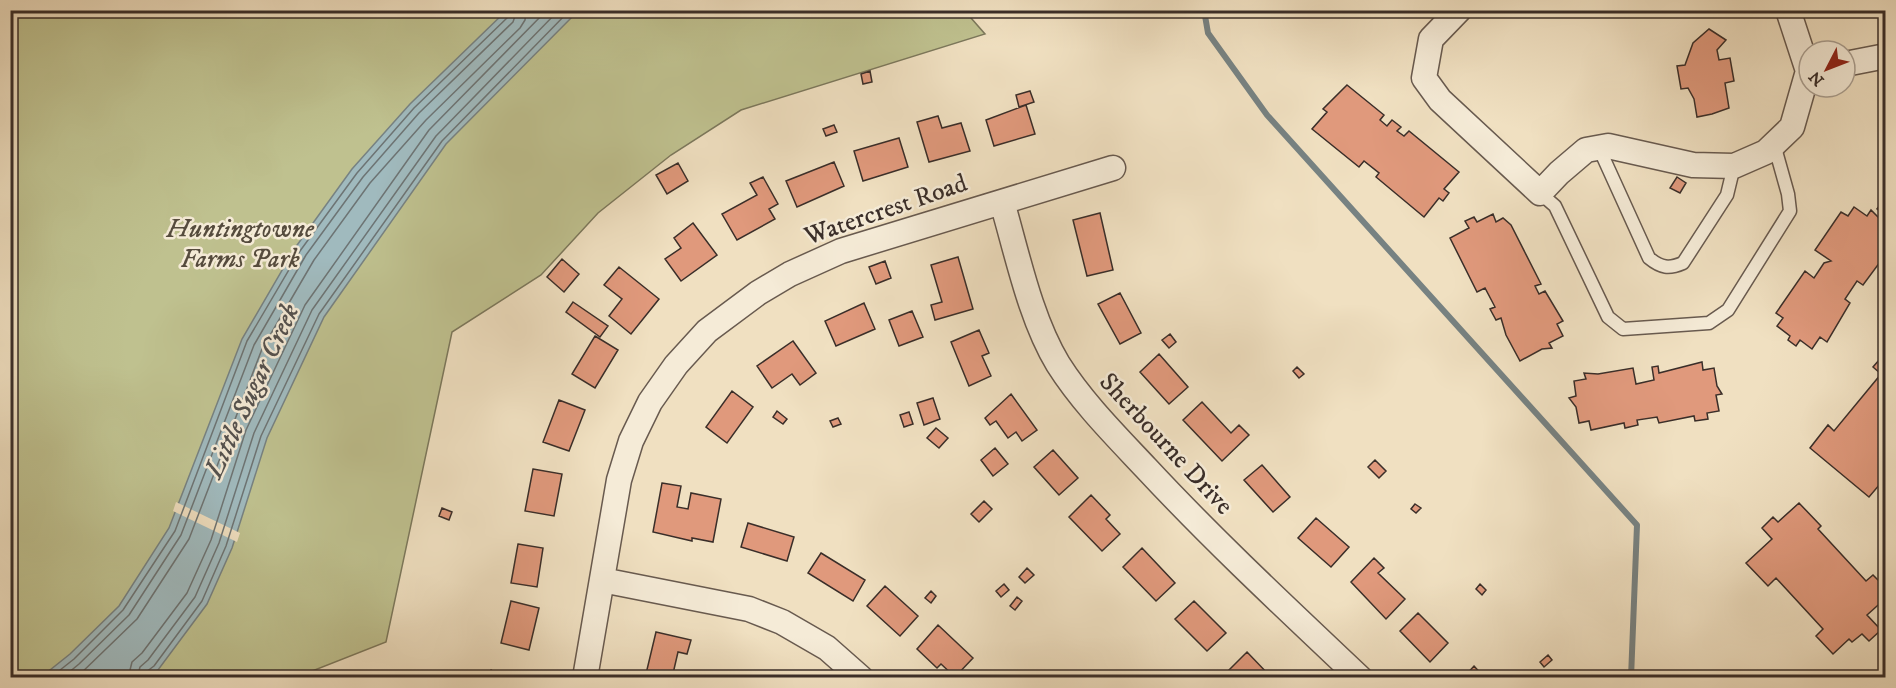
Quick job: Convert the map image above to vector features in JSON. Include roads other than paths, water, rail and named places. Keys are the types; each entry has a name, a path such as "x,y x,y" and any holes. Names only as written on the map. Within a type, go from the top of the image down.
{"street":[{"path":"1459,10 1431,39 1424,78 1440,100 1540,193 1558,173 1586,150 1608,146 1693,165 1734,166 1766,152 1792,127 1800,99"},
{"path":"1788,10 1798,39"},
{"path":"1857,62 1886,56"},
{"name":"Watercrest Road","path":"585,678 619,480 631,441 650,402 663,383 707,331 758,293 790,274 841,251 1113,168"},
{"name":"Sherbourne Drive","path":"1002,201 1042,332 1058,364 1082,398 1178,503 1360,678"},
{"path":"602,580 749,609 782,622 827,648 861,678"}],"lane":[{"path":"1540,193 1555,206 1608,316 1623,329 1709,323 1728,310 1790,211 1788,194 1774,144"},
{"path":"1599,148 1649,258 1660,267 1672,268 1683,263 1727,195 1734,166"}],"water":[{"name":"Little Sugar Creek","path":"506,11 578,11 446,144 324,317 267,438 232,548 207,604 158,670 147,677 40,678 70,654 119,606 169,528 242,339 295,248 352,169 410,104"}],"waterway":[{"path":"1204,10 1208,33 1267,115 1637,525 1631,678"}],"park label":[{"name":"Huntingtowne Farms Park","path":"240,244"}]}
